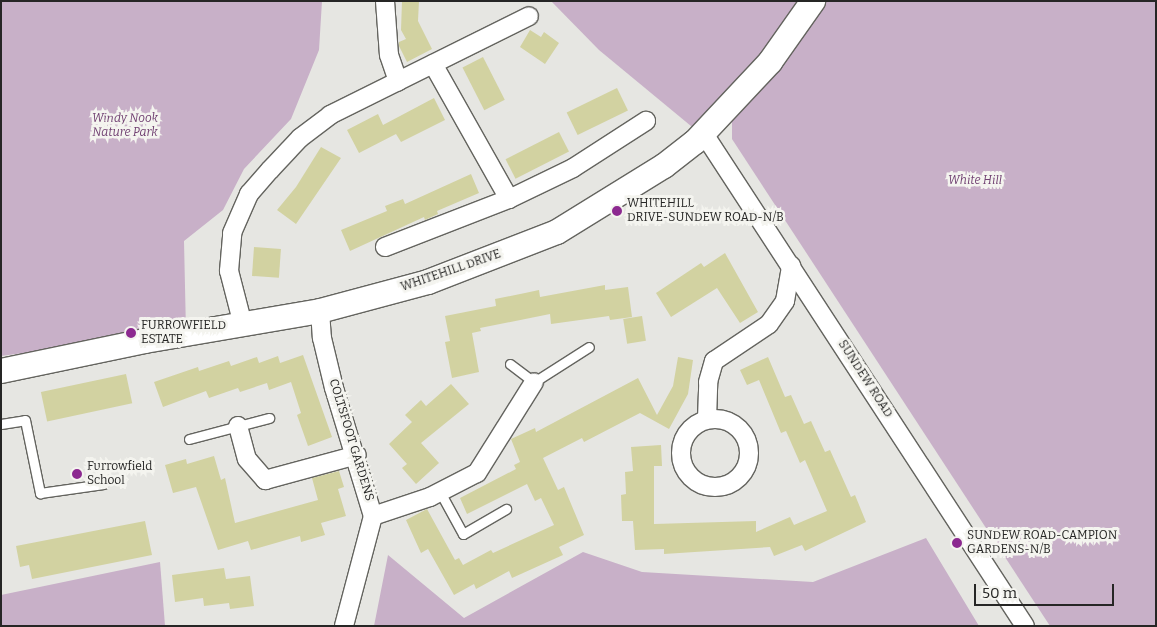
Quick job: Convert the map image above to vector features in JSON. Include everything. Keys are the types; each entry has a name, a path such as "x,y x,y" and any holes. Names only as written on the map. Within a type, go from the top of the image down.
{"street":[{"path":"385,1 390,55 398,81"},
{"name":"WHITEHILL DRIVE","path":"1,371 320,311 428,282 557,232 664,166 704,134 770,62 813,1"},
{"path":"243,324 229,271 232,233 249,194 300,138 330,115 529,16"},
{"path":"433,64 509,199"},
{"path":"385,247 509,199 573,168 646,121"},
{"name":"SUNDEW ROAD","path":"704,134 1026,626"},
{"path":"707,420 708,382 714,361 768,324 785,301 790,266"},
{"name":"COLTSFOOT GARDENS","path":"320,311 322,338 334,388 357,455 373,516 344,626"},
{"path":"373,516 440,492 477,473 534,382"},
{"path":"238,426 247,459 265,480 357,455"}],"lane":[{"path":"510,364 534,382 589,347"},
{"path":"189,439 270,418"},
{"path":"1,424 25,420 40,493 103,484"},
{"path":"440,492 462,534 506,510"}],"green space":[{"name":"Windy Nook Nature Park","path":"1,1 322,1 319,50 291,119 244,169 223,210 184,241 186,331 1,356"},
{"path":"551,1 798,1 764,54 697,131 599,50"},
{"name":"White Hill","path":"827,1 1156,1 1156,626 1050,626 732,139 732,119"},
{"path":"926,538 979,626 374,626 388,555 464,618 583,552 642,572 813,582"},
{"path":"160,562 165,626 1,626 1,595"}],"building":[{"path":"402,1 419,1 418,21 432,49 407,62 399,46 399,42 406,39 401,30"},
{"path":"530,30 541,37 544,32 559,43 545,64 520,47"},
{"path":"483,57 505,100 484,110 463,67"},
{"path":"617,88 628,110 578,135 567,113"},
{"path":"434,98 445,120 401,142 396,134 359,153 347,130 378,114 383,125"},
{"path":"559,132 569,152 516,179 506,159"},
{"path":"321,147 341,158 296,224 277,210 296,187"},
{"path":"471,174 479,193 437,211 438,214 425,220 424,217 350,251 341,230 387,211 385,206 403,199 405,204"},
{"path":"254,247 281,249 279,278 252,276"},
{"path":"725,253 758,312 740,323 717,288 671,317 656,293 701,263 704,267"},
{"path":"605,285 605,290 628,287 632,317 610,320 609,316 551,324 550,314 480,328 481,331 472,333 479,372 452,378 445,342 450,341 445,316 496,306 495,299 539,290 540,297"},
{"path":"642,316 646,341 627,344 623,319"},
{"path":"303,355 332,437 308,446 297,415 301,413 291,382 269,390 267,383 240,392 238,388 209,398 206,391 163,407 154,382 198,367 199,371 229,361 231,366 257,357 259,363 278,356 280,363"},
{"path":"678,357 693,360 688,394 669,429 640,413 584,442 582,438 543,458 558,490 564,487 584,535 559,547 563,555 512,578 509,571 476,589 474,584 454,595 428,549 421,553 406,520 427,509 455,560 459,558 463,565 491,550 493,553 554,525 541,498 535,501 527,484 467,514 460,498 516,469 514,465 520,462 511,439 535,428 536,432 638,378 657,415 673,386"},
{"path":"768,357 785,397 791,395 804,424 811,421 825,452 830,450 851,497 855,495 866,522 805,551 802,545 774,556 770,547 664,554 664,549 635,550 633,521 622,521 621,495 626,494 625,472 633,471 631,447 661,445 662,466 654,466 654,524 756,521 756,532 790,517 794,525 827,511 805,460 800,463 786,431 781,433 759,380 747,385 740,370"},
{"path":"126,374 132,403 47,421 41,392"},
{"path":"451,384 469,404 421,443 439,463 416,484 402,468 407,464 389,444 412,422 405,415 421,400 426,406"},
{"path":"214,456 221,480 225,478 235,523 318,500 312,478 339,471 344,487 338,489 346,516 321,523 325,535 301,542 300,536 251,550 248,541 218,550 196,487 173,493 165,465 186,459 187,464"},
{"path":"145,521 152,555 32,579 29,565 20,567 16,546"},
{"path":"224,568 226,579 250,576 254,606 230,609 229,603 204,606 203,598 175,602 172,575"}],"place":[{"name":"WHITEHILL DRIVE-SUNDEW ROAD-N/B","path":"617,211"},
{"name":"FURROWFIELD ESTATE","path":"131,333"},
{"name":"Furrowfield School","path":"77,474"},
{"name":"SUNDEW ROAD-CAMPION GARDENS-N/B","path":"957,543"}]}
